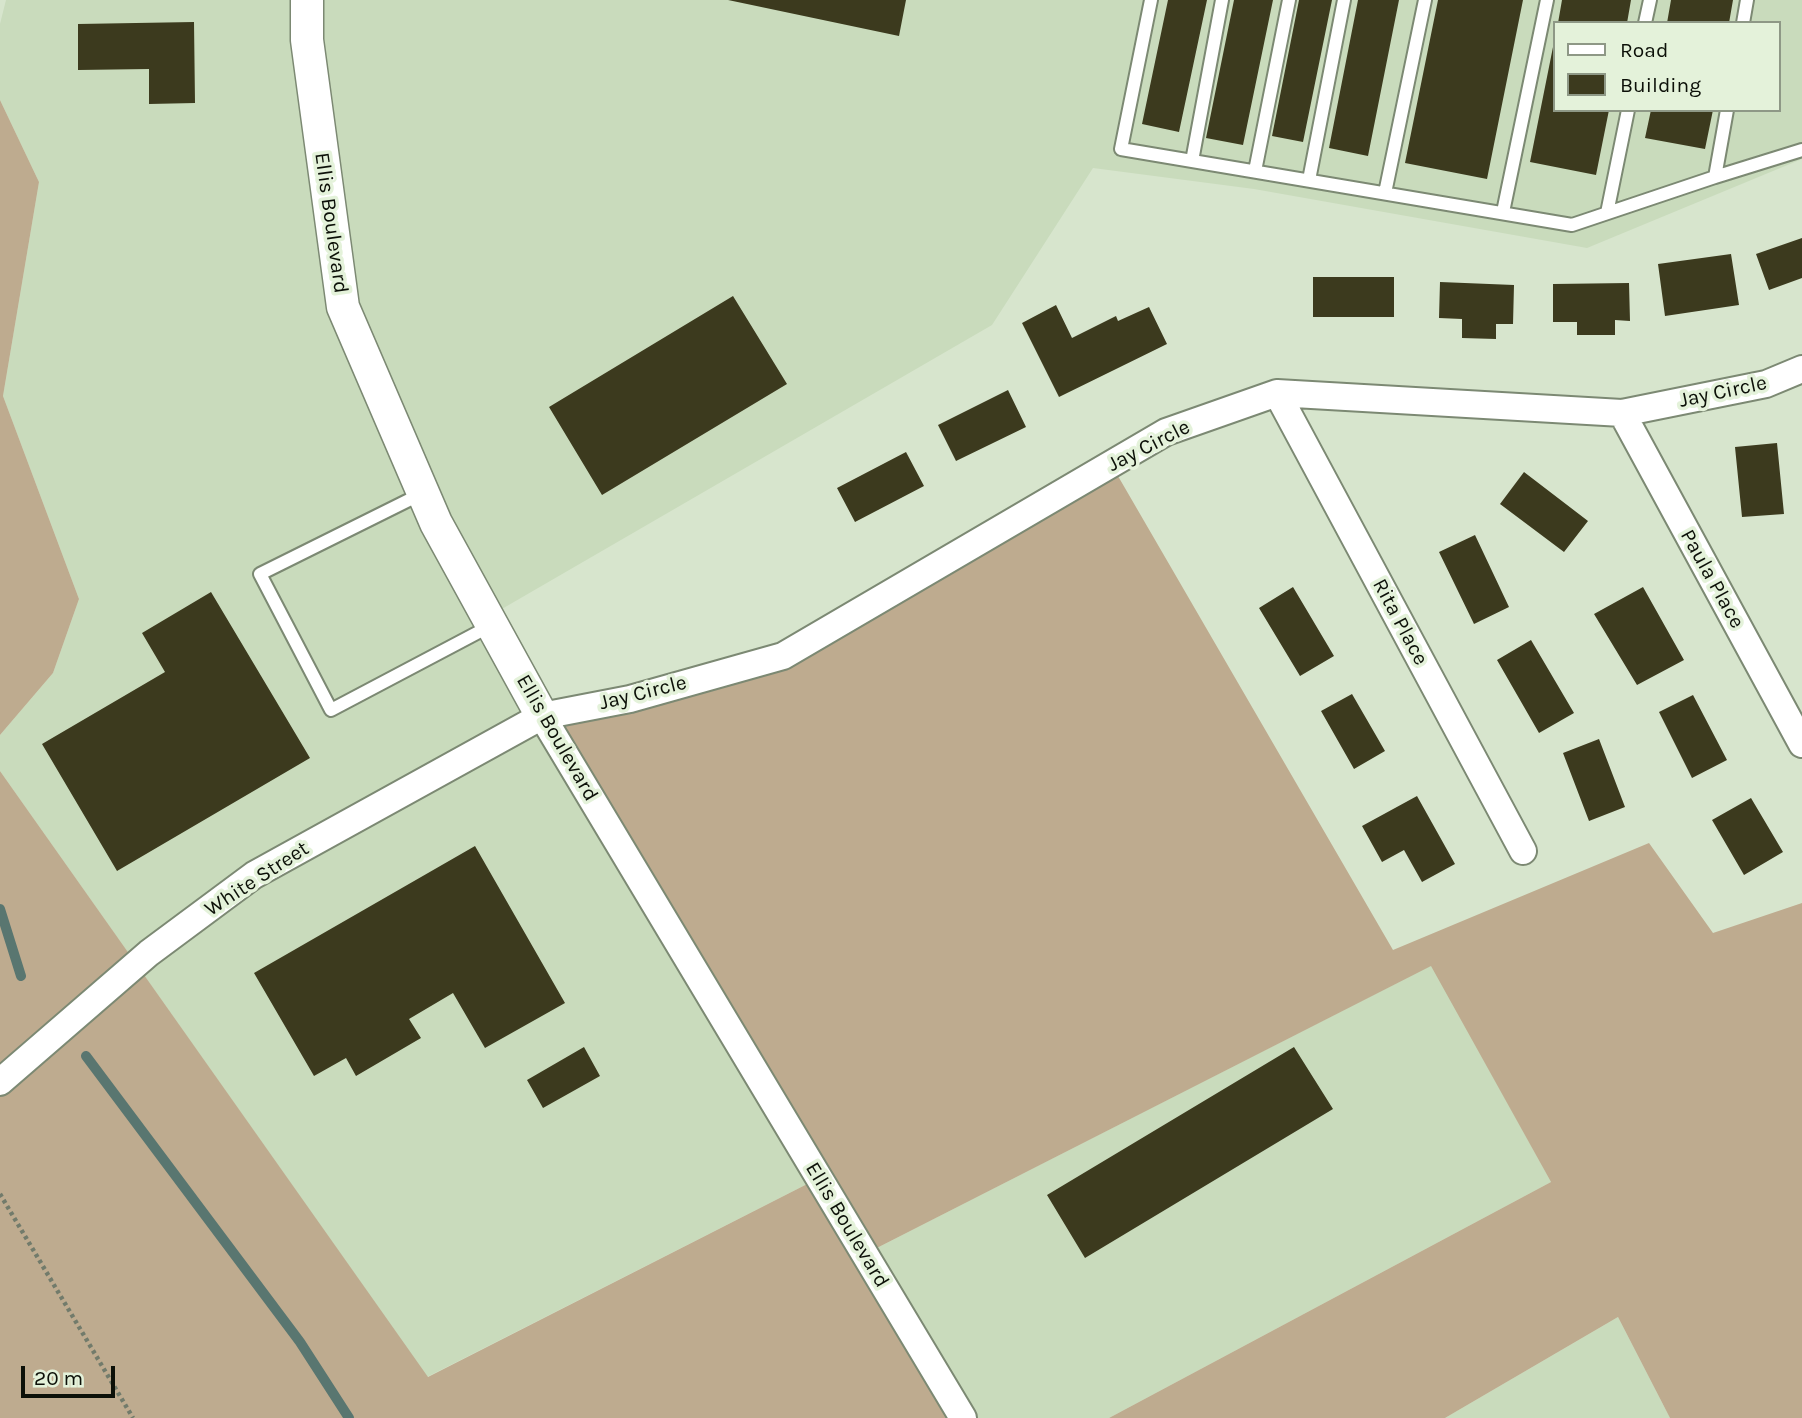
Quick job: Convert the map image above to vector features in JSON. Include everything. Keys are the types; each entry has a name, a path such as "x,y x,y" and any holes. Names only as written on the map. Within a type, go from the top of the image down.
{"street":[{"name":"Ellis Boulevard","path":"307,0 307,40 342,307 436,523 542,716 963,1418"},
{"name":"Jay Circle","path":"542,716 630,699 783,656 1166,432 1276,393 1622,413 1766,384 1802,369"},
{"name":"Rita Place","path":"1276,393 1523,850"},
{"name":"Paula Place","path":"1622,413 1802,744"},
{"name":"White Street","path":"0,1082 149,953 254,875 542,716"}],"lane":[{"path":"1151,0 1121,149 1572,225 1802,150"},
{"path":"1192,160 1222,0"},
{"path":"1255,171 1289,0"},
{"path":"1309,180 1344,0"},
{"path":"1385,193 1424,0"},
{"path":"1503,212 1547,0"},
{"path":"1645,21 1650,0"},
{"path":"1743,21 1747,0"},
{"path":"1607,213 1628,112"},
{"path":"1715,177 1727,112"},
{"path":"423,493 260,574 324,698 331,710 492,625"}],"path":[{"path":"0,1194 133,1418"}],"shaded area":[{"path":"6,0 1802,0 1802,159 1587,248 1254,189 1093,168 992,325 488,617 819,1178 427,1377 0,771 0,735 53,673 79,599 3,396 39,182 0,100 0,24"},
{"path":"0,100 39,182 3,396 79,599 53,673 0,735"},
{"path":"1111,464 1393,950 1649,843 1713,933 1802,903 1802,1418 1670,1418 1618,1317 1445,1418 1109,1418 1551,1182 1431,966 865,1254 963,1418 0,1418 0,771 428,1377 819,1178 542,716 783,656"},
{"path":"1432,965 1551,1182 1109,1418 963,1418 865,1254"},
{"path":"1618,1317 1670,1418 1445,1418"}],"building":[{"path":"728,0 906,0 899,36"},
{"path":"1168,0 1207,0 1179,132 1142,124"},
{"path":"1234,0 1273,0 1243,145 1206,138"},
{"path":"1299,0 1332,0 1303,142 1272,136"},
{"path":"1358,0 1399,0 1368,156 1329,148"},
{"path":"1438,0 1523,0 1487,179 1405,163"},
{"path":"1562,0 1631,0 1627,21 1558,21"},
{"path":"1671,0 1733,0 1729,21 1667,21"},
{"path":"194,22 195,103 149,104 149,69 78,70 78,24"},
{"path":"1554,42 1554,112 1609,112 1596,175 1530,162"},
{"path":"1651,112 1713,112 1705,149 1645,138"},
{"path":"1802,238 1802,278 1769,290 1756,254"},
{"path":"1731,254 1739,305 1665,316 1658,264"},
{"path":"1313,277 1394,277 1394,317 1313,317"},
{"path":"1440,282 1514,285 1513,324 1496,324 1496,339 1462,338 1462,319 1439,318"},
{"path":"1629,283 1630,321 1615,320 1615,335 1577,335 1577,322 1553,322 1553,284"},
{"path":"733,296 787,384 602,495 549,407"},
{"path":"1056,305 1072,338 1116,316 1118,321 1149,307 1167,344 1059,397 1022,323"},
{"path":"1008,390 1026,427 956,461 938,425"},
{"path":"1777,443 1784,514 1742,517 1735,447"},
{"path":"906,452 924,486 855,522 837,488"},
{"path":"1524,472 1588,521 1564,552 1500,504"},
{"path":"1475,535 1509,607 1474,624 1439,552"},
{"path":"1293,587 1334,656 1300,676 1259,608"},
{"path":"1643,587 1684,660 1637,685 1594,614"},
{"path":"211,592 310,758 117,871 42,744 165,672 142,633"},
{"path":"1531,640 1574,713 1539,733 1497,660"},
{"path":"1352,694 1385,751 1354,769 1321,711"},
{"path":"1693,695 1727,760 1692,778 1659,712"},
{"path":"1599,739 1625,807 1589,821 1563,753"},
{"path":"1417,796 1455,864 1422,882 1404,850 1382,862 1362,826"},
{"path":"1751,798 1783,852 1744,875 1712,820"},
{"path":"475,846 565,1003 485,1048 453,993 409,1019 421,1038 356,1076 346,1058 314,1076 254,973"},
{"path":"584,1047 600,1076 543,1108 527,1080"},
{"path":"1294,1047 1333,1109 1085,1258 1047,1195"}],"waterway":[{"path":"0,909 21,976"},
{"path":"86,1056 300,1342 349,1418"}]}
